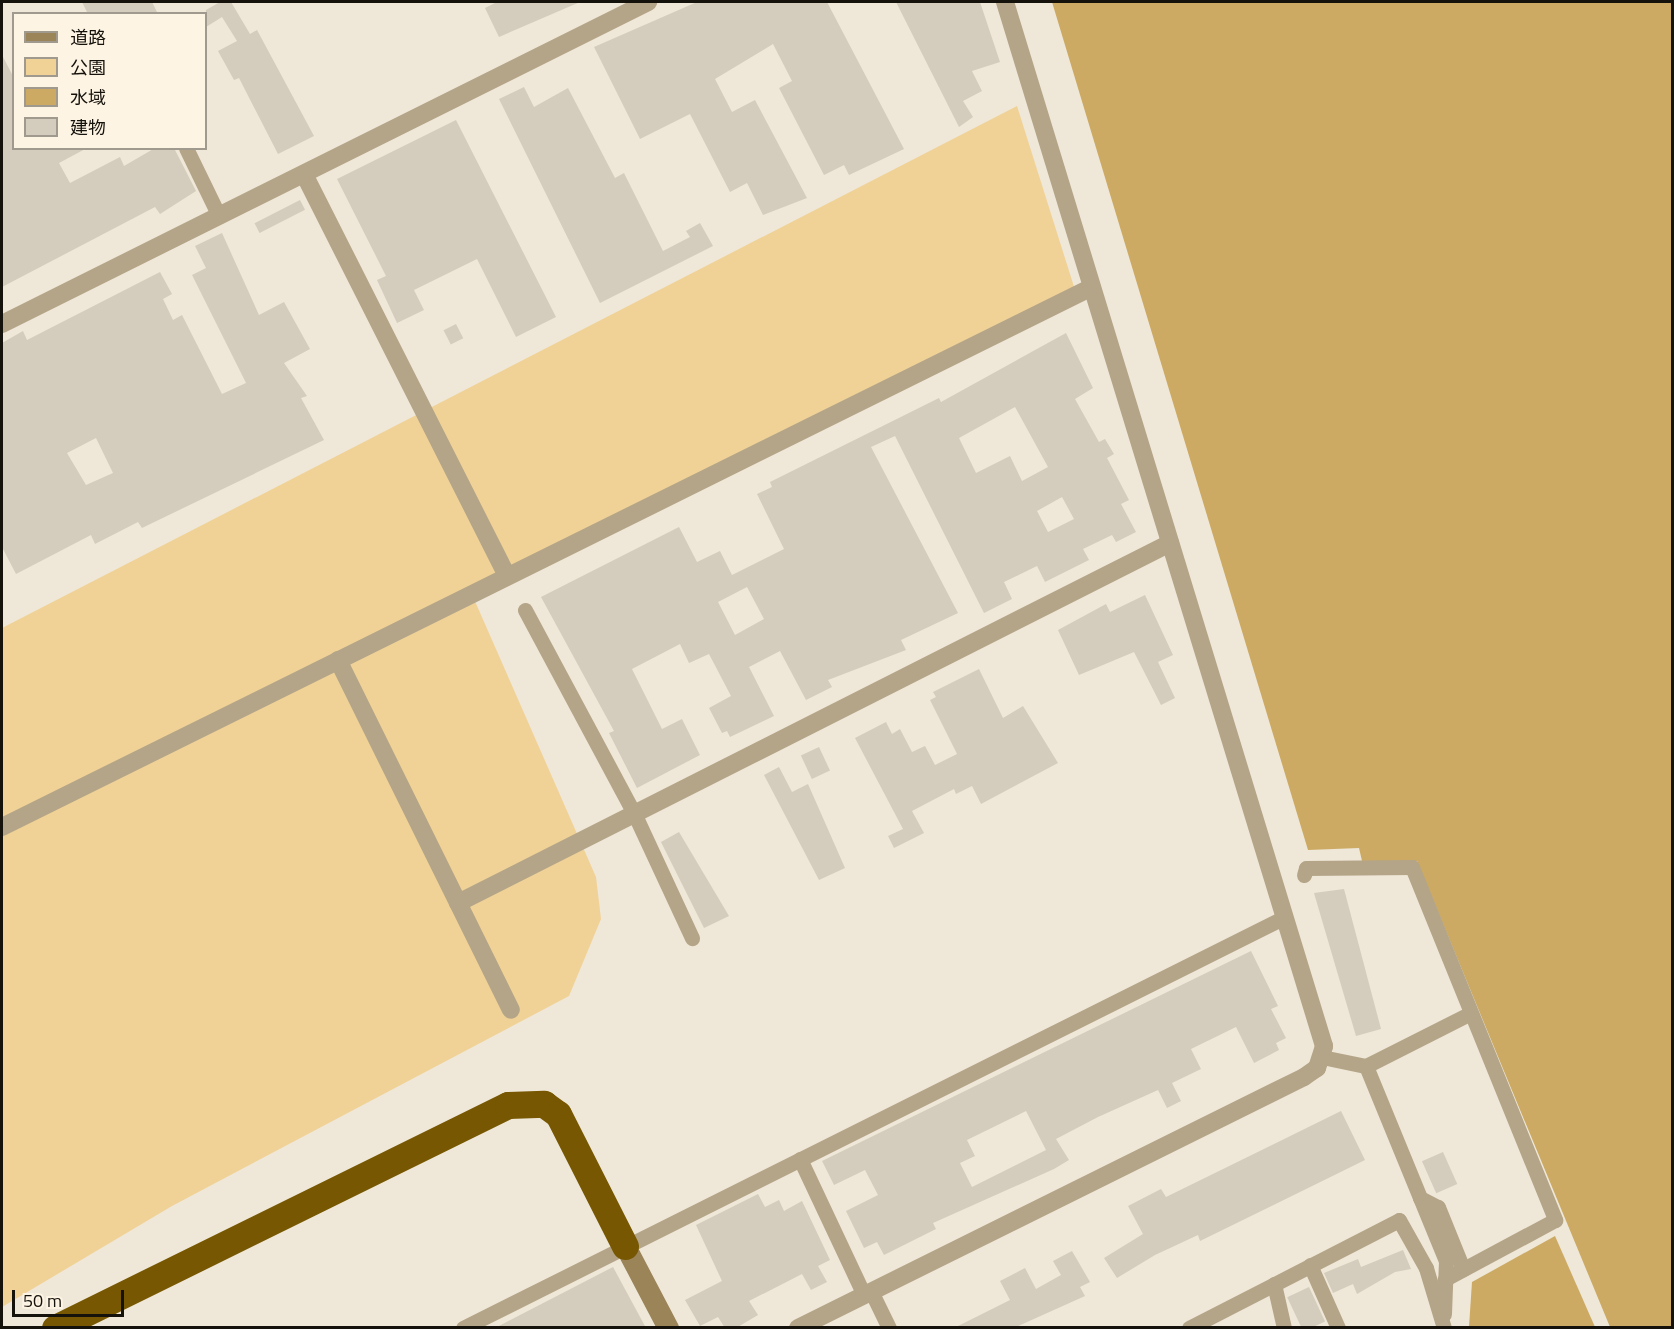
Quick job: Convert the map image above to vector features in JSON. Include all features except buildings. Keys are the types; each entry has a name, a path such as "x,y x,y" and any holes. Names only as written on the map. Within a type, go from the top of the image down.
{"highway":[{"path":"55,1328 508,1105 544,1104 558,1114 625,1246"}],"main road":[{"path":"625,1246 668,1328"}],"street":[{"path":"2,324 648,2"},
{"path":"798,1328 1304,1077 1322,1057 1324,1046 1005,2"},
{"path":"187,150 219,216"},
{"path":"304,174 507,576"},
{"path":"2,827 1092,286"},
{"path":"458,903 1170,543"},
{"path":"525,610 634,813 692,938"},
{"path":"338,660 511,1011"},
{"path":"1304,875 1306,868 1412,867 1469,1014 1555,1220 1445,1279"},
{"path":"463,1328 1285,917"},
{"path":"1322,1057 1366,1066 1469,1014"},
{"path":"1189,1328 1399,1220 1426,1268 1444,1328 1446,1261 1366,1066"},
{"path":"800,1159 867,1293 889,1328"},
{"path":"1420,1198 1438,1207 1463,1269"},
{"path":"1310,1265 1338,1328"},
{"path":"1274,1284 1284,1328"}],"green space":[{"path":"1017,106 1076,293 474,599 596,877 601,919 569,996 172,1206 2,1307 2,628"}],"water":[{"path":"1052,2 1672,2 1672,1327 1610,1327 1417,861 1362,861 1359,848 1308,850"},
{"path":"1555,1236 1595,1327 1469,1327 1472,1282"}]}
